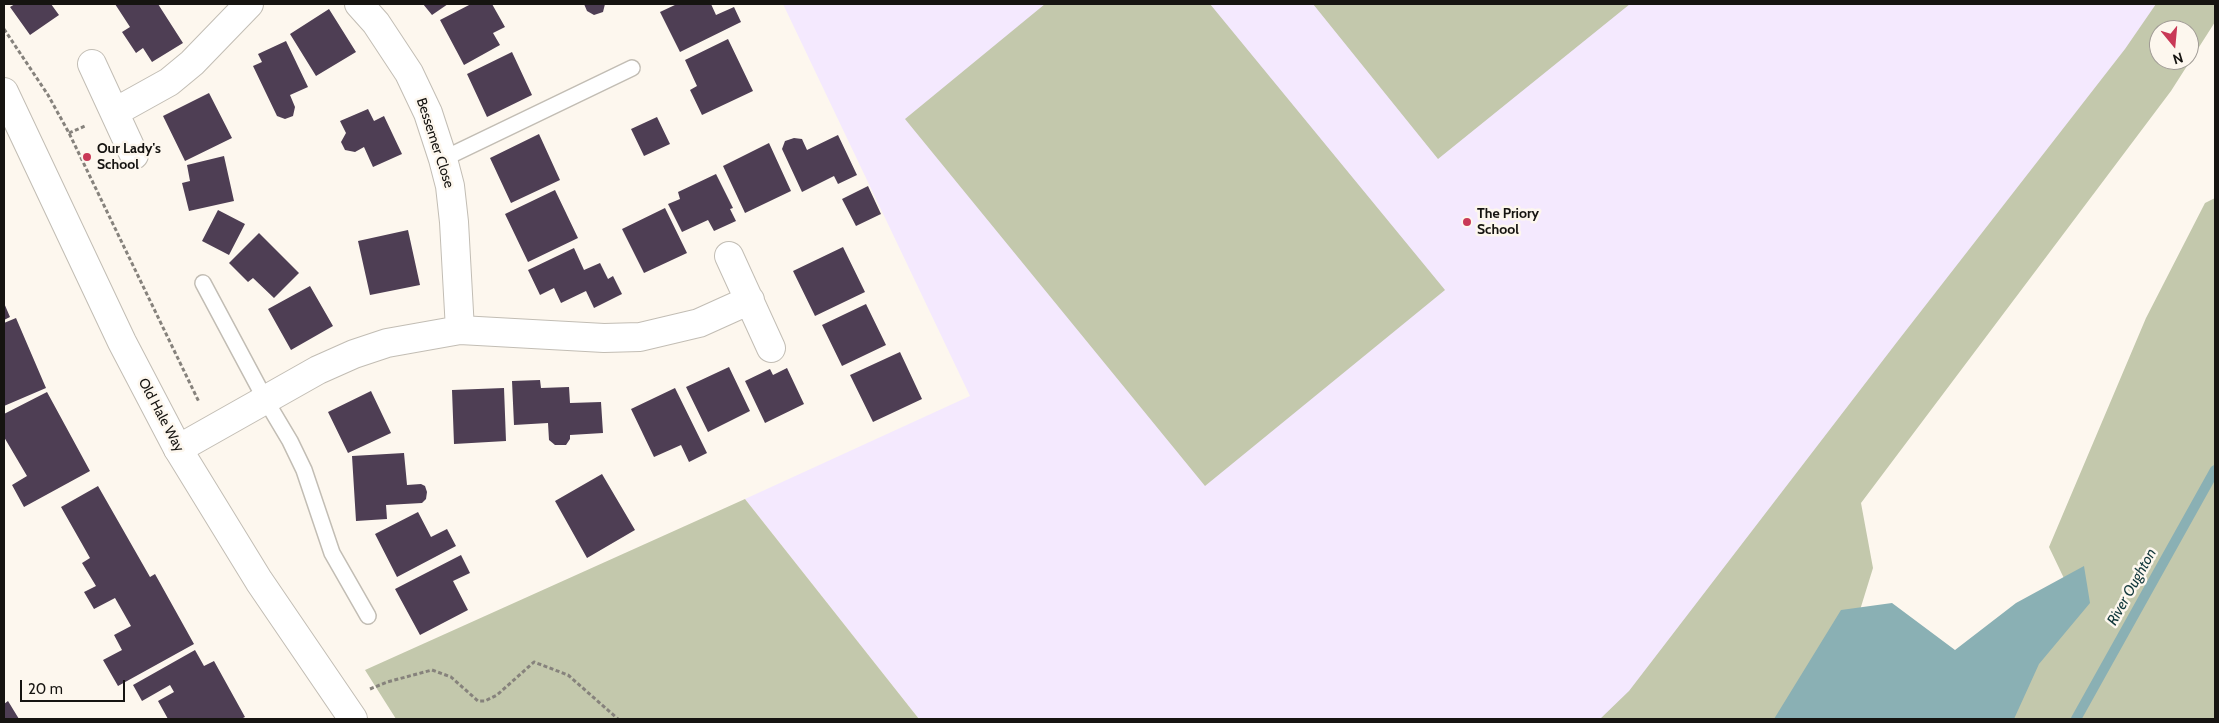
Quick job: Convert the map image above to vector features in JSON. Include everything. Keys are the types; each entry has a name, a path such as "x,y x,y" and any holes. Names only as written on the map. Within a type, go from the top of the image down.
{"street":[{"path":"115,112 169,82 192,63 249,4"},
{"name":"Bessemer Close","path":"359,4 376,23 409,73 428,113 443,159 450,186 454,222 460,330"},
{"path":"92,64 134,155"},
{"name":"Old Hale Way","path":"4,92 122,342 178,449 259,581 346,710"},
{"path":"729,256 772,348"},
{"path":"178,449 318,370 354,354 387,343 460,330 604,338 640,338 699,323 750,300"}],"lane":[{"path":"443,159 632,68"},
{"path":"203,283 265,400 290,441 304,470 332,553 368,616"}],"path":[{"path":"4,28 48,95 70,133 196,396 216,427"},
{"path":"346,710 387,682 432,670 451,677 478,701 485,701 497,695 534,662 568,675 618,719"}],"shaded area":[{"name":"The Priory School","path":"783,4 2202,4 2176,20 2149,20 2149,70 2151,70 1615,719 919,719 745,499 970,396"}],"green space":[{"path":"1045,4 1210,4 1445,290 1205,486 905,119"},
{"path":"1313,4 1630,4 1438,159"},
{"path":"2156,4 2215,4 2215,22 2199,47 2199,20 2149,20 2149,70 2184,70 2171,91 1861,503 1873,568 1830,707 1822,719 1600,719 1629,691 2125,49"},
{"path":"2215,198 2215,719 1980,719 2071,593 2049,547 2146,318 2205,203"},
{"path":"745,499 919,719 396,719 365,670"}],"water":[{"path":"2084,566 2090,603 2039,664 2014,719 1774,719 1841,610 1892,603 1955,650 2016,603"}],"building":[{"path":"15,4 51,4 59,15 30,35 10,7"},
{"path":"115,4 158,4 183,43 152,62 143,48 136,53 122,32 130,27"},
{"path":"423,4 448,4 432,15"},
{"path":"471,4 492,4 505,27 493,33 500,45 464,65 440,20"},
{"path":"584,4 605,4 603,12 594,15 587,11"},
{"path":"677,4 711,4 716,15 734,7 741,22 680,52 660,12"},
{"path":"329,9 356,52 316,76 290,34"},
{"path":"728,39 753,91 702,115 690,90 697,86 685,60"},
{"path":"286,41 308,87 290,95 295,107 293,116 285,119 277,116 253,66 262,62 258,54"},
{"path":"512,52 532,95 487,117 467,74"},
{"path":"209,93 232,138 185,161 163,116"},
{"path":"368,109 374,121 384,116 402,154 373,167 364,147 355,152 345,150 341,142 346,133 340,121"},
{"path":"657,117 670,144 644,156 631,129"},
{"path":"539,134 560,180 511,203 490,158"},
{"path":"838,135 857,175 838,184 834,176 802,192 782,149 785,141 794,138 802,139 807,150"},
{"path":"769,143 791,191 745,213 723,166"},
{"path":"224,156 234,201 189,211 182,183 190,181 187,165"},
{"path":"716,174 733,208 730,209 736,221 714,231 708,220 682,232 668,204 680,199 678,192"},
{"path":"868,186 881,214 856,226 842,199"},
{"path":"555,190 578,238 528,262 505,214"},
{"path":"665,208 687,253 644,273 622,229"},
{"path":"218,210 245,224 229,255 202,241"},
{"path":"408,230 420,285 370,295 358,241"},
{"path":"259,233 299,273 274,298 253,278 248,282 229,263"},
{"path":"843,247 865,292 815,316 793,271"},
{"path":"574,248 584,270 600,263 608,279 613,276 622,294 594,308 586,291 561,303 554,288 540,295 528,270"},
{"path":"310,286 333,326 291,350 268,309"},
{"path":"4,303 10,317 4,320"},
{"path":"866,304 886,345 842,366 822,325"},
{"path":"16,318 46,388 4,406 4,323"},
{"path":"900,352 922,399 873,422 850,375"},
{"path":"729,367 750,411 708,432 686,387"},
{"path":"787,368 804,404 765,423 745,381 770,369 773,375"},
{"path":"540,380 541,388 569,387 570,403 601,402 603,433 570,435 566,445 555,445 549,440 548,423 514,425 512,381"},
{"path":"504,388 506,441 454,444 452,390"},
{"path":"675,388 707,453 689,462 681,445 654,457 631,409"},
{"path":"371,391 391,433 348,453 328,412"},
{"path":"47,392 90,471 24,507 12,485 27,476 4,437 4,414"},
{"path":"404,453 407,485 421,484 425,486 427,492 426,499 422,503 386,505 387,519 356,521 352,456"},
{"path":"602,474 635,530 587,558 555,501"},
{"path":"98,486 150,577 155,574 194,644 118,686 103,660 122,650 114,635 131,626 115,598 94,609 84,592 96,586 82,563 90,558 61,507"},
{"path":"418,512 431,537 447,529 456,546 397,577 375,534"},
{"path":"461,555 470,573 453,581 468,610 420,635 395,589"},
{"path":"195,650 204,666 214,661 245,717 241,719 168,719 158,701 174,692 170,685 142,701 133,685"},
{"path":"8,701 19,719 4,719 4,704"}],"waterway":[{"name":"River Oughton","path":"2076,719 2215,470"}],"place":[{"name":"Our Lady's School","path":"87,157"},
{"name":"The Priory School","path":"1467,222"}]}
